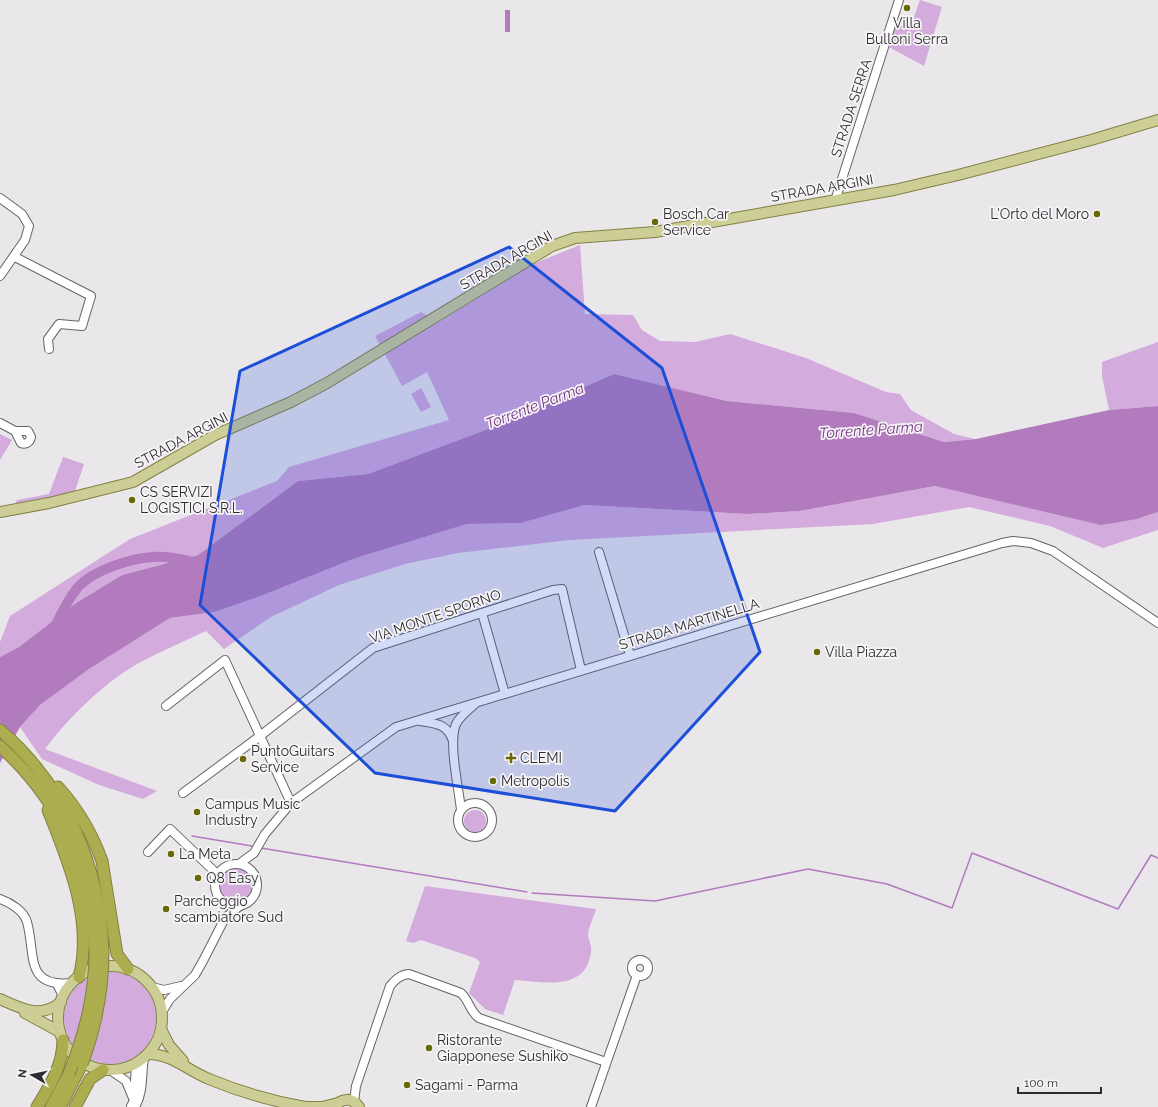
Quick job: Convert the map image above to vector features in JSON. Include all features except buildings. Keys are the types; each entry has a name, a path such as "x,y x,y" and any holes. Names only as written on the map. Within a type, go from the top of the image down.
{"highway":[{"path":"0,730 28,757 57,795 76,830 84,850 98,901 102,927 89,1015 73,1076 60,1107"},
{"path":"0,746 51,804 64,827 80,865 99,950 100,1001 93,1031 82,1064 51,1107"},
{"path":"28,757 38,763 66,795 87,828 98,849 102,861 117,954 128,969"},
{"path":"13,759 45,803 66,852 76,886 81,915 83,956 76,980"},
{"path":"37,1107 60,1066 63,1054 62,1036"},
{"path":"75,1107 90,1079 106,1070"}],"main road":[{"name":"STRADA ARGINI","path":"0,512 49,503 116,487 139,479 215,435 291,402 327,383 552,246 575,238 655,232 835,201 958,175 1091,140 1158,120"},
{"path":"17,1007 33,1011 46,1011 52,1009 62,999 76,980 90,970 115,966 128,969 145,979 157,994 162,1012 161,1029 154,1047 143,1058 124,1068 106,1070 90,1066 79,1060 73,1054 62,1036 58,1017 62,999"},
{"path":"0,999 17,1007 62,1036"},
{"path":"161,1029 168,1045 193,1071"},
{"path":"143,1058 164,1055 209,1079 268,1100 304,1107 322,1107 346,1104"}],"street":[{"name":"STRADA SERRA","path":"835,201 899,0"},
{"path":"0,198 22,214 29,226 26,240 0,276"},
{"path":"14,257 90,296 82,326 59,324 48,339 49,349"},
{"path":"0,422 15,431"},
{"name":"STRADA MARTINELLA","path":"239,864 254,853 265,834 291,803 396,727 1002,543 1013,541 1031,543 1053,551 1158,623"},
{"path":"599,552 630,655"},
{"name":"VIA MONTE SPORNO","path":"183,793 260,736 372,648 482,613 562,589 581,670"},
{"path":"482,613 505,694"},
{"path":"166,706 225,660 291,803"},
{"path":"456,724 476,703"},
{"path":"448,710 456,724 454,743"},
{"path":"445,727 443,720 448,710"},
{"path":"417,720 432,722 445,727 451,733 454,743 460,797 462,810 458,821 462,831 471,837 484,835 491,827 491,814 484,806 473,804 460,797"},
{"path":"462,810 473,804"},
{"path":"148,852 170,830 214,871 216,893 223,902 225,918"},
{"name":"STRADA MARTINELLA","path":"162,1012 184,985 195,975 225,918 252,898 257,885 252,872 254,853"},
{"path":"202,860 216,865 239,864 252,872"},
{"path":"215,882 219,871 229,865"},
{"path":"0,899 9,902 22,912 27,922 32,960 37,972 47,981 57,984 76,980"},
{"path":"223,902 241,905"},
{"path":"346,1104 356,1086 390,986 395,979 402,975 409,974 461,993 466,997 474,1014 479,1018 606,1062"},
{"path":"591,1107 636,975"},
{"path":"57,984 62,999"},
{"path":"152,987 164,990 173,990 184,985"},
{"path":"133,1105 143,1058"},
{"path":"106,1070 126,1081 133,1105"}],"highlighted area":[{"path":"509,247 662,368 760,652 615,811 375,773 200,605 240,371"}],"shaded area":[{"path":"920,0 942,7 924,66 887,46 894,23 910,28"},
{"path":"580,245 585,314 633,315 642,330 660,341 695,342 730,334 806,358 886,392 900,394 911,410 954,434 975,439 944,442 854,413 727,401 614,374 488,429 368,474 298,481 198,555 122,575 76,603 19,647 0,657 0,642 10,616 130,539 277,481 289,467 449,420 427,372 402,386 375,336 421,312 439,322 533,264"},
{"path":"1158,342 1158,406 1109,410 1102,376 1102,362"},
{"path":"421,388 431,407 421,412 411,394"},
{"path":"0,434 12,440 0,460"},
{"path":"63,457 84,464 74,494 15,505 17,500 49,494"},
{"path":"935,486 1049,512 1137,519 1158,512 1158,530 1103,548 1050,526 969,507 873,524 570,540 458,553 405,564 339,585 271,617 224,649 206,631 137,664 112,681 87,702 64,725 45,749 157,791 143,799 99,785 42,759 20,727 40,705 89,669 170,618 214,612 261,596 356,558 467,524 521,523 585,505 748,514 800,511"},
{"path":"475,810 479,811 485,817 485,825 479,831 475,832 471,831 465,825 464,821 465,817 471,811"},
{"path":"236,869 247,874 252,885 247,896 236,901 225,896 220,885 225,874"},
{"path":"425,886 596,909 588,933 591,949 588,964 582,973 573,979 562,982 551,983 515,980 503,1015 485,1009 469,993 480,962 475,958 421,940 413,943 406,941"},
{"path":"110,972 128,976 142,986 152,1000 156,1018 152,1036 142,1050 128,1060 110,1064 92,1060 78,1050 68,1036 64,1018 68,1000 78,986 92,976"}],"water":[{"path":"505,10 510,10 510,32 505,32"},
{"path":"614,374 727,401 854,413 944,442 976,439 1109,410 1158,406 1158,512 1137,519 1101,525 935,486 800,511 748,514 585,505 521,523 467,524 356,558 261,596 214,612 170,618 89,669 40,705 20,727 0,763 0,657 19,647 76,603 122,575 198,555 298,481 368,474 488,429"}],"waterway":[{"name":"Torrente Parma","path":"55,626 75,590 86,580 103,570 124,562 153,557 168,557 193,562"},
{"path":"192,836 252,846"},
{"path":"261,848 527,892"},
{"path":"532,893 655,901 808,869 887,884 952,908 972,853 1118,909 1151,855 1158,858"}],"place":[{"name":"Villa Bulloni Serra","path":"907,8"},
{"name":"L'Orto del Moro","path":"1097,214"},
{"name":"Bosch Car Service","path":"655,222"},
{"name":"CS SERVIZI LOGISTICI S.R.L.","path":"132,500"},
{"name":"Villa Piazza","path":"817,652"},
{"name":"CLEMI","path":"511,758"},
{"name":"PuntoGuitars Service","path":"243,759"},
{"name":"Metropolis","path":"493,781"},
{"name":"Campus Music Industry","path":"197,812"},
{"name":"La Meta","path":"171,854"},
{"name":"Q8 Easy","path":"198,878"},
{"name":"Parcheggio scambiatore Sud","path":"166,909"},
{"name":"Ristorante Giapponese Sushiko","path":"429,1048"},
{"name":"Sagami - Parma","path":"407,1085"}]}
